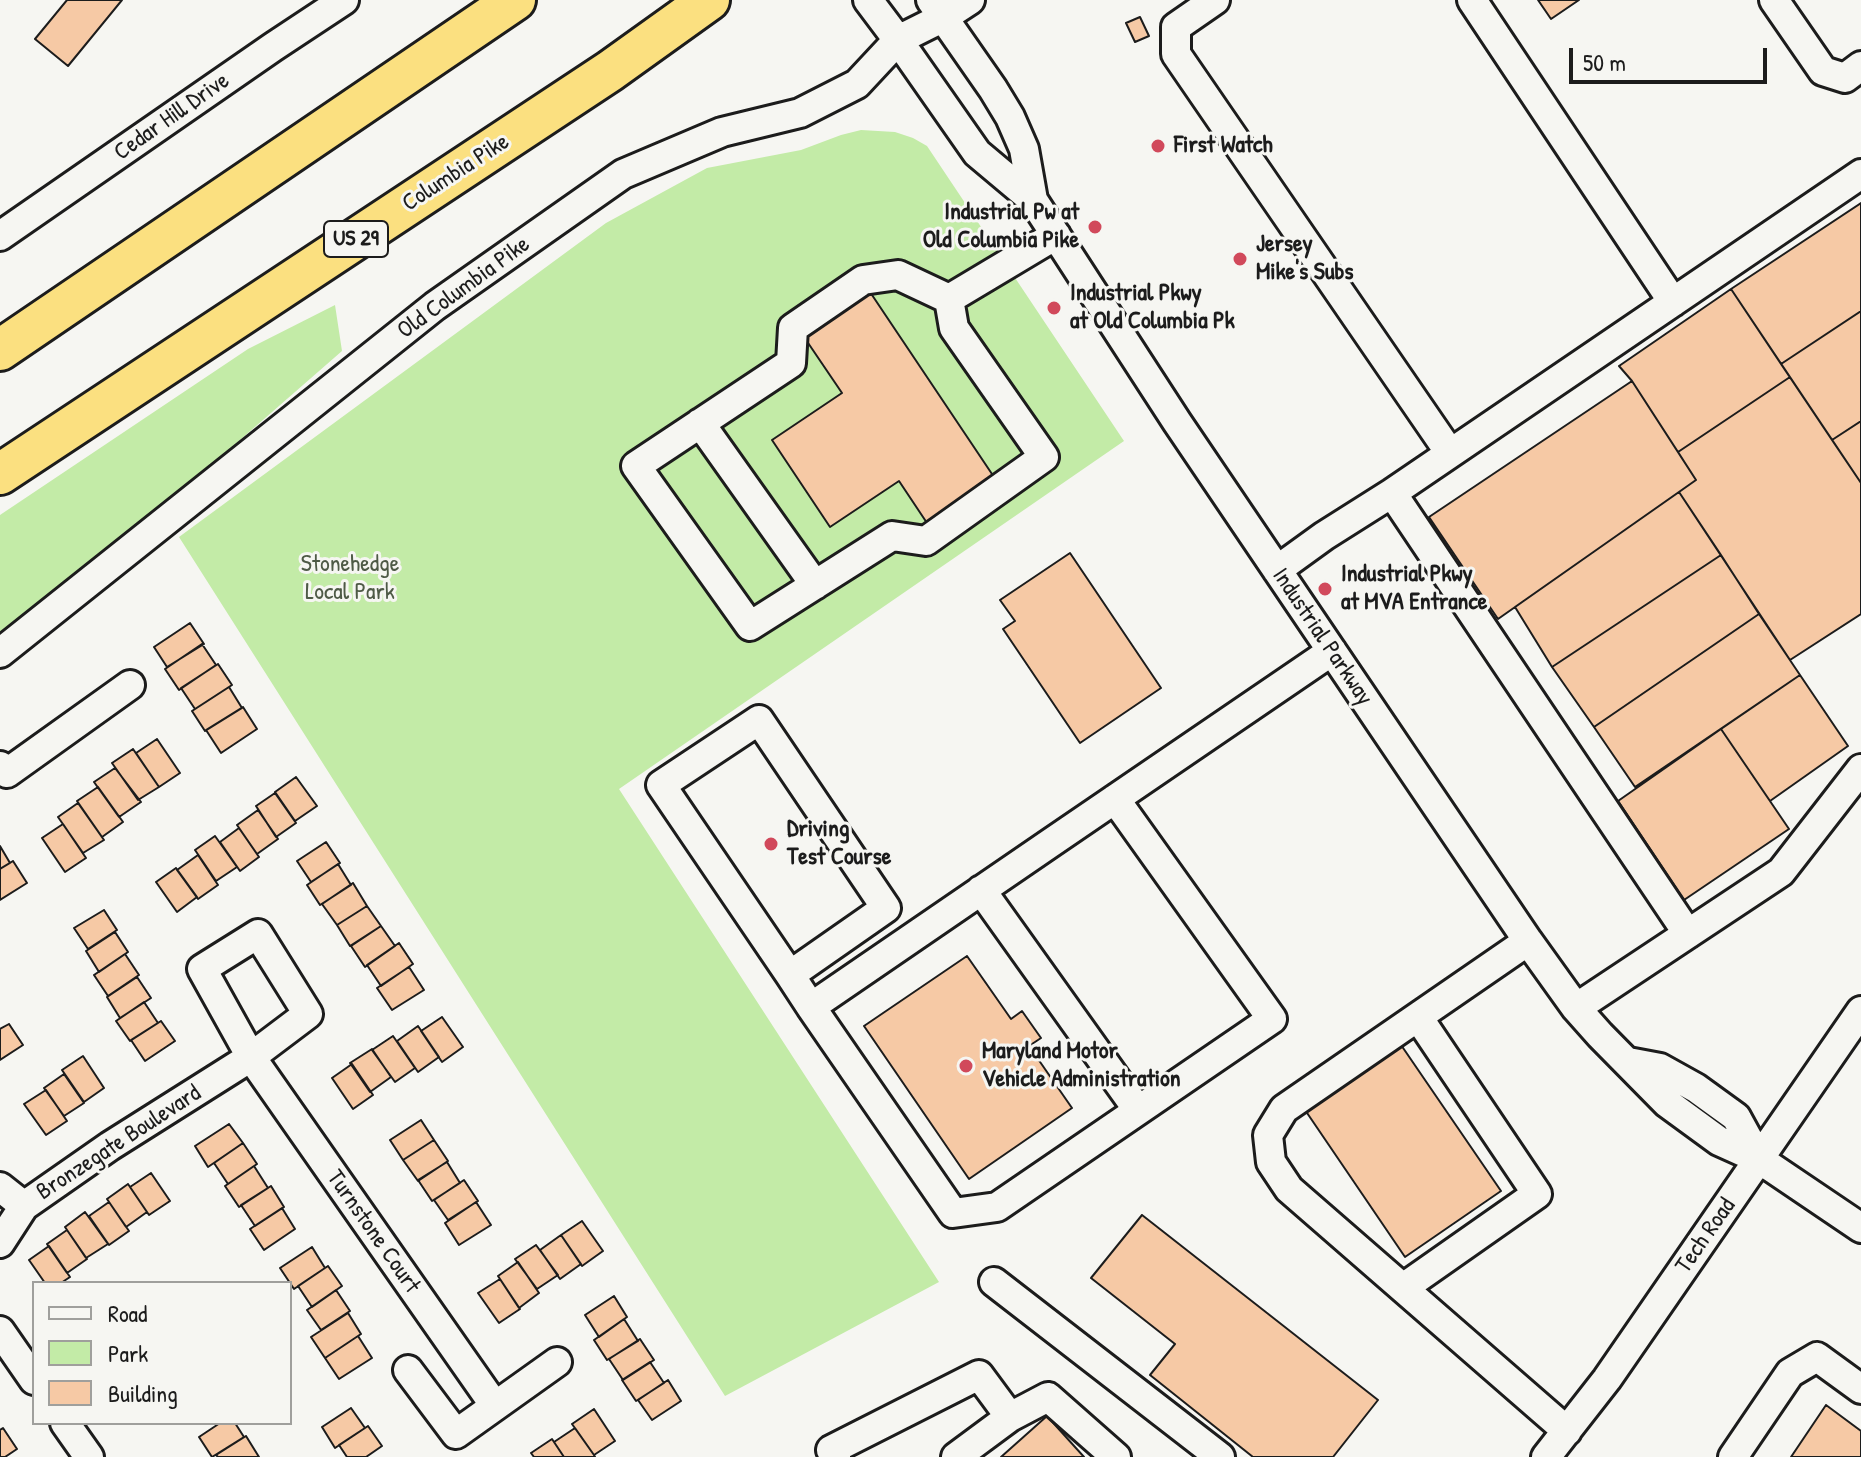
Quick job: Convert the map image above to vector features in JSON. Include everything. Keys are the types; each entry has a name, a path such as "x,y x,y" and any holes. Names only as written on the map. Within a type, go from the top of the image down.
{"highway":[{"path":"0,350 515,0"},
{"name":"Columbia Pike","path":"0,474 610,71 709,0"}],"street":[{"name":"Cedar Hill Drive","path":"0,236 344,0"},
{"name":"Industrial Parkway","path":"868,0 977,153 1033,200 1177,422 1576,1008 1627,1061 1660,1068 1696,1088 1736,1117 1759,1159 1861,1228"},
{"name":"Old Columbia Pike","path":"0,653 435,306 623,174 722,132 800,113 857,84 898,40 937,9 970,0"},
{"path":"1215,0 1176,27 1176,54 1450,453"},
{"path":"1472,0 1673,302"},
{"path":"1774,0 1823,71 1845,78 1861,66"},
{"name":"Industrial Parkway","path":"937,9 1010,117 1024,149 1033,200"},
{"path":"1277,570 1861,174"},
{"path":"949,299 1056,235"},
{"path":"898,275 949,299 954,328 1044,457 926,541 892,536 750,626 636,466 791,363 793,328 863,280 898,275"},
{"path":"700,423 815,585"},
{"path":"1392,493 1688,934"},
{"path":"811,1007 1332,651"},
{"path":"0,766 7,773 130,685"},
{"path":"790,975 886,908 759,720 661,785 811,1007 953,1213 997,1207 1272,1019 1115,799"},
{"path":"1576,1008 1781,872 1861,769"},
{"path":"981,890 1138,1110"},
{"path":"1528,941 1284,1109 1268,1135 1271,1162 1289,1189 1567,1431"},
{"name":"Tech Road","path":"1546,1457 1607,1379 1861,1011"},
{"path":"1403,1288 1537,1194 1418,1017"},
{"name":"Bronzegate Boulevard","path":"0,1243 24,1206 110,1146 251,1057"},
{"name":"Turnstone Court","path":"251,1057 495,1406"},
{"path":"0,1187 24,1206"},
{"path":"994,1282 1220,1457"},
{"path":"0,1331 32,1377"},
{"path":"1733,1457 1790,1373 1817,1357 1861,1389"},
{"path":"408,1370 456,1434 557,1362"},
{"path":"836,1457 831,1450 979,1375 1010,1417"},
{"path":"956,1457 1010,1417 1048,1397 1116,1457"},
{"path":"66,1425 89,1457"}],"green space":[{"name":"Stonehedge Local Park","path":"861,130 895,132 927,146 1124,441 619,789 939,1282 725,1396 179,537 606,223 707,168 801,150"},
{"path":"335,305 342,351 209,467 0,632 0,515 248,349"}],"building":[{"path":"67,0 122,0 68,66 35,39"},
{"path":"1538,0 1579,0 1551,19"},
{"path":"1140,17 1149,36 1135,42 1126,23"},
{"path":"1861,203 1861,311 1781,364 1731,289"},
{"path":"868,289 996,480 929,526 899,481 830,527 772,440 842,393 802,334"},
{"path":"1731,289 1790,377 1678,452 1619,366"},
{"path":"1861,311 1861,421 1832,440 1781,364"},
{"path":"1790,377 1861,483 1861,614 1790,660 1679,492 1696,480 1678,452"},
{"path":"1632,381 1696,480 1498,619 1429,517"},
{"path":"1861,421 1861,483 1832,440"},
{"path":"1679,492 1721,555 1552,667 1515,607"},
{"path":"1070,553 1161,688 1080,743 1003,629 1015,621 1000,600"},
{"path":"1721,555 1759,614 1594,727 1552,667"},
{"path":"1759,614 1800,675 1635,787 1594,727"},
{"path":"190,623 204,644 167,667 154,647"},
{"path":"202,644 216,665 179,690 165,669"},
{"path":"218,664 232,685 195,709 181,688"},
{"path":"1800,675 1848,746 1770,801 1721,729"},
{"path":"229,687 242,708 205,731 192,711"},
{"path":"243,707 257,729 221,753 206,730"},
{"path":"1721,729 1789,829 1684,900 1618,801"},
{"path":"157,739 180,773 159,787 136,753"},
{"path":"133,749 159,787 138,800 112,763"},
{"path":"115,768 141,802 119,817 94,782"},
{"path":"296,777 317,806 295,821 275,792"},
{"path":"98,787 123,822 102,837 77,801"},
{"path":"275,793 296,823 276,837 256,806"},
{"path":"78,803 104,840 83,853 58,817"},
{"path":"258,810 278,839 257,854 237,825"},
{"path":"63,824 86,858 65,872 42,838"},
{"path":"239,828 259,857 240,871 220,842"},
{"path":"215,836 237,867 216,881 195,850"},
{"path":"326,842 340,863 311,882 297,861"},
{"path":"0,846 10,863 0,869"},
{"path":"198,855 218,885 198,899 177,870"},
{"path":"13,861 27,883 0,900 0,869"},
{"path":"338,864 351,885 320,905 307,885"},
{"path":"176,868 197,897 177,912 156,882"},
{"path":"353,883 367,906 337,925 322,904"},
{"path":"367,906 381,926 350,946 337,925"},
{"path":"104,910 117,930 88,949 74,928"},
{"path":"381,926 395,946 365,967 351,946"},
{"path":"115,932 128,952 99,972 86,951"},
{"path":"399,943 413,964 381,986 367,965"},
{"path":"125,954 139,975 108,996 94,975"},
{"path":"967,956 1011,1019 1022,1011 1041,1038 1029,1046 1072,1108 969,1179 864,1026"},
{"path":"409,967 424,990 392,1010 377,988"},
{"path":"137,977 151,998 120,1018 107,997"},
{"path":"144,1002 158,1023 130,1041 116,1021"},
{"path":"442,1017 463,1047 442,1062 421,1031"},
{"path":"161,1021 175,1041 145,1061 131,1040"},
{"path":"9,1024 23,1045 0,1060 0,1029"},
{"path":"418,1026 439,1057 418,1072 397,1041"},
{"path":"393,1036 415,1068 395,1082 372,1050"},
{"path":"1399,1042 1501,1191 1405,1257 1303,1107"},
{"path":"372,1049 391,1077 370,1092 350,1063"},
{"path":"83,1056 104,1088 84,1102 62,1070"},
{"path":"352,1064 373,1095 353,1109 332,1078"},
{"path":"64,1074 84,1103 64,1116 44,1088"},
{"path":"46,1090 67,1121 46,1135 24,1104"},
{"path":"421,1120 434,1140 403,1160 390,1140"},
{"path":"229,1124 243,1143 208,1167 195,1146"},
{"path":"434,1140 448,1161 418,1181 403,1160"},
{"path":"243,1143 257,1164 228,1184 214,1163"},
{"path":"447,1162 460,1183 432,1201 418,1180"},
{"path":"254,1166 268,1188 239,1207 225,1186"},
{"path":"151,1173 170,1201 149,1215 130,1187"},
{"path":"464,1180 478,1201 448,1220 434,1200"},
{"path":"128,1184 147,1212 126,1227 107,1199"},
{"path":"271,1186 284,1207 255,1226 241,1205"},
{"path":"109,1202 129,1231 109,1245 89,1216"},
{"path":"476,1202 491,1225 459,1245 445,1223"},
{"path":"282,1208 295,1229 264,1250 250,1229"},
{"path":"85,1212 108,1244 86,1258 65,1227"},
{"path":"1142,1215 1378,1400 1333,1457 1253,1457 1150,1375 1175,1344 1091,1278"},
{"path":"582,1221 603,1251 582,1266 561,1235"},
{"path":"67,1230 87,1259 67,1273 47,1244"},
{"path":"561,1235 581,1264 560,1279 540,1250"},
{"path":"536,1245 558,1275 537,1289 515,1259"},
{"path":"49,1246 70,1277 64,1281 44,1281 29,1260"},
{"path":"312,1247 325,1268 294,1289 292,1281 289,1281 280,1268"},
{"path":"518,1262 539,1293 519,1308 498,1276"},
{"path":"328,1266 342,1286 312,1307 298,1286"},
{"path":"500,1279 520,1309 499,1323 478,1293"},
{"path":"336,1290 350,1311 321,1330 307,1310"},
{"path":"614,1296 627,1317 599,1337 585,1315"},
{"path":"348,1313 361,1334 325,1358 311,1337"},
{"path":"624,1319 638,1341 607,1360 594,1340"},
{"path":"358,1336 372,1358 339,1379 325,1358"},
{"path":"640,1339 654,1360 623,1380 609,1359"},
{"path":"650,1362 664,1383 636,1401 622,1380"},
{"path":"668,1380 681,1401 652,1420 638,1400"},
{"path":"1826,1405 1861,1431 1861,1457 1791,1457"},
{"path":"351,1408 365,1428 335,1448 322,1427"},
{"path":"594,1409 615,1441 594,1455 572,1424"},
{"path":"1047,1416 1084,1457 1001,1457"},
{"path":"217,1425 236,1425 244,1437 212,1457 199,1437"},
{"path":"368,1426 382,1446 366,1457 347,1457 339,1445"},
{"path":"3,1428 17,1449 0,1457 0,1430"},
{"path":"575,1428 595,1457 564,1457 554,1442"},
{"path":"246,1436 259,1457 216,1455"},
{"path":"552,1439 564,1457 534,1457 531,1453"}],"place":[{"name":"First Watch","path":"1158,146"},
{"name":"Industrial Pw at Old Columbia Pike","path":"1095,227"},
{"name":"Jersey Mike's Subs","path":"1240,259"},
{"name":"Industrial Pkwy at Old Columbia Pk","path":"1054,308"},
{"name":"Industrial Pkwy at MVA Entrance","path":"1325,589"},
{"name":"Driving Test Course","path":"771,844"},
{"name":"Maryland Motor Vehicle Administration","path":"966,1066"}]}
